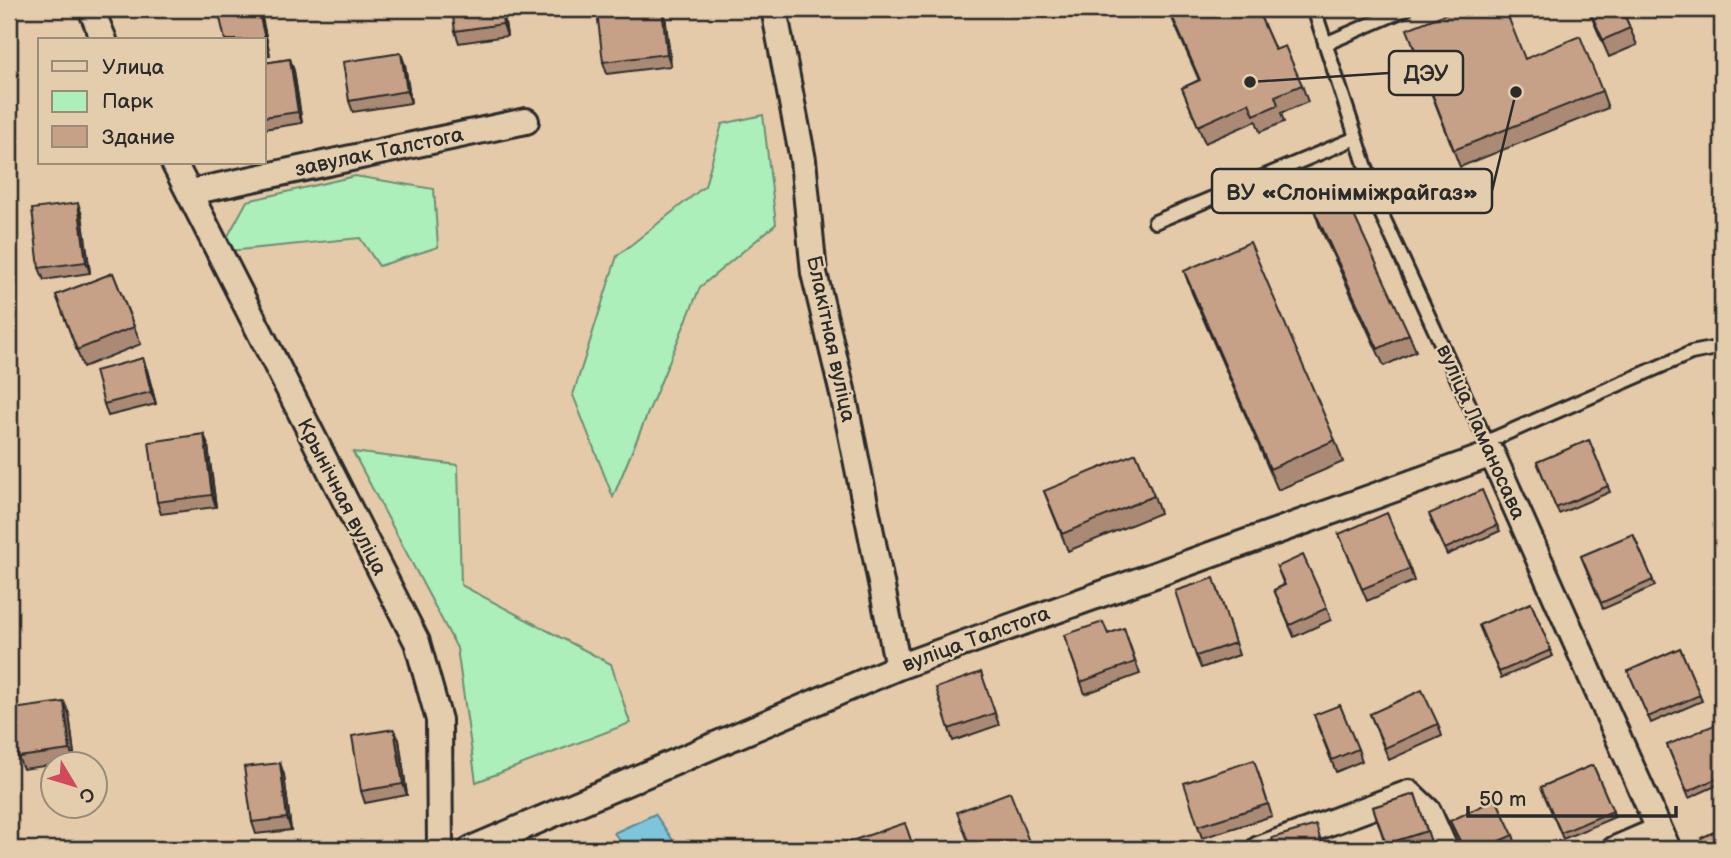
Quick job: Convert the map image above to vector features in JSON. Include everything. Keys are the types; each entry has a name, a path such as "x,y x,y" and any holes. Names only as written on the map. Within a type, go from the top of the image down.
{"street":[{"path":"91,9 103,38"},
{"name":"Блакітная вуліца","path":"774,9 803,160 814,273 843,394 898,667"},
{"name":"завулак Талстога","path":"191,192 526,121"},
{"name":"Крынічная вуліца","path":"175,164 417,642 439,720 440,849"},
{"name":"вуліца Талстога","path":"471,849 898,667 1489,448"},
{"name":"вуліца Ламаносава","path":"1489,448 1663,840"},
{"path":"1259,849 1409,793 1428,811 1445,849"},
{"path":"1615,849 1663,840"}],"lane":[{"name":"вуліца Ламаносава","path":"1314,9 1381,213 1489,448"},
{"path":"1325,44 1406,9"},
{"path":"1155,222 1356,138"},
{"path":"1489,448 1691,353 1722,347"}],"green space":[{"path":"763,115 776,224 700,287 613,497 573,395 617,256 705,186 722,124"},
{"path":"355,176 434,189 438,247 379,266 360,238 229,251 228,236 247,201"},
{"path":"353,452 458,465 461,585 611,664 630,723 476,782 457,648"}],"water":[{"path":"655,814 679,849 626,849 614,833"}],"building":[{"path":"218,9 258,9 265,38 225,38"},
{"path":"452,9 500,9 503,24 455,31"},
{"path":"662,9 667,54 603,62 597,11"},
{"path":"1169,9 1257,9 1275,50 1285,46 1302,85 1275,96 1278,105 1254,115 1249,103 1198,126 1182,88 1200,80"},
{"path":"1458,9 1505,9 1525,59 1580,36 1602,91 1454,150 1407,29"},
{"path":"1589,9 1622,9 1630,28 1603,40"},
{"path":"401,53 407,91 349,101 343,62"},
{"path":"290,59 298,112 266,117 266,63"},
{"path":"1345,196 1409,334 1378,349 1314,210"},
{"path":"78,203 86,262 39,268 32,209"},
{"path":"1250,242 1335,440 1270,469 1184,271"},
{"path":"113,273 134,327 77,350 56,295"},
{"path":"143,358 151,392 104,404 95,371"},
{"path":"1722,411 1722,441 1713,414"},
{"path":"204,434 212,495 157,502 149,442"},
{"path":"1589,440 1608,486 1556,508 1537,462"},
{"path":"1136,453 1154,496 1062,534 1044,491"},
{"path":"1482,490 1497,525 1445,549 1429,514"},
{"path":"1387,513 1410,569 1362,589 1339,534"},
{"path":"1633,534 1653,580 1601,603 1581,556"},
{"path":"1303,555 1327,608 1290,625 1274,590 1285,585 1277,567"},
{"path":"1214,578 1235,643 1196,656 1175,591"},
{"path":"1531,603 1551,650 1499,672 1479,625"},
{"path":"1103,622 1108,634 1124,628 1135,662 1081,682 1064,635"},
{"path":"1680,648 1700,695 1648,717 1628,671"},
{"path":"981,672 995,713 949,729 936,688"},
{"path":"1422,690 1438,724 1385,748 1370,714"},
{"path":"64,702 70,750 38,750 38,754 18,757 13,709"},
{"path":"1340,705 1358,749 1332,760 1314,715"},
{"path":"1719,723 1722,731 1722,776 1687,792 1667,745"},
{"path":"394,729 403,784 361,791 352,736"},
{"path":"1254,760 1268,804 1198,826 1184,783"},
{"path":"280,763 287,818 252,822 244,767"},
{"path":"1593,765 1613,811 1561,833 1541,787"},
{"path":"1010,792 1031,847 971,849 957,812"},
{"path":"1415,794 1427,831 1386,844 1373,807"},
{"path":"1496,799 1513,835 1481,849 1464,849 1450,821"},
{"path":"905,823 914,849 840,849 839,845"},
{"path":"1316,825 1323,849 1275,849 1272,838"},
{"path":"1722,828 1722,849 1706,849 1701,838"}],"place":[{"name":"ДЭУ","path":"1250,82"},
{"name":"ВУ «Слонімміжрайгаз»","path":"1516,92"}]}
